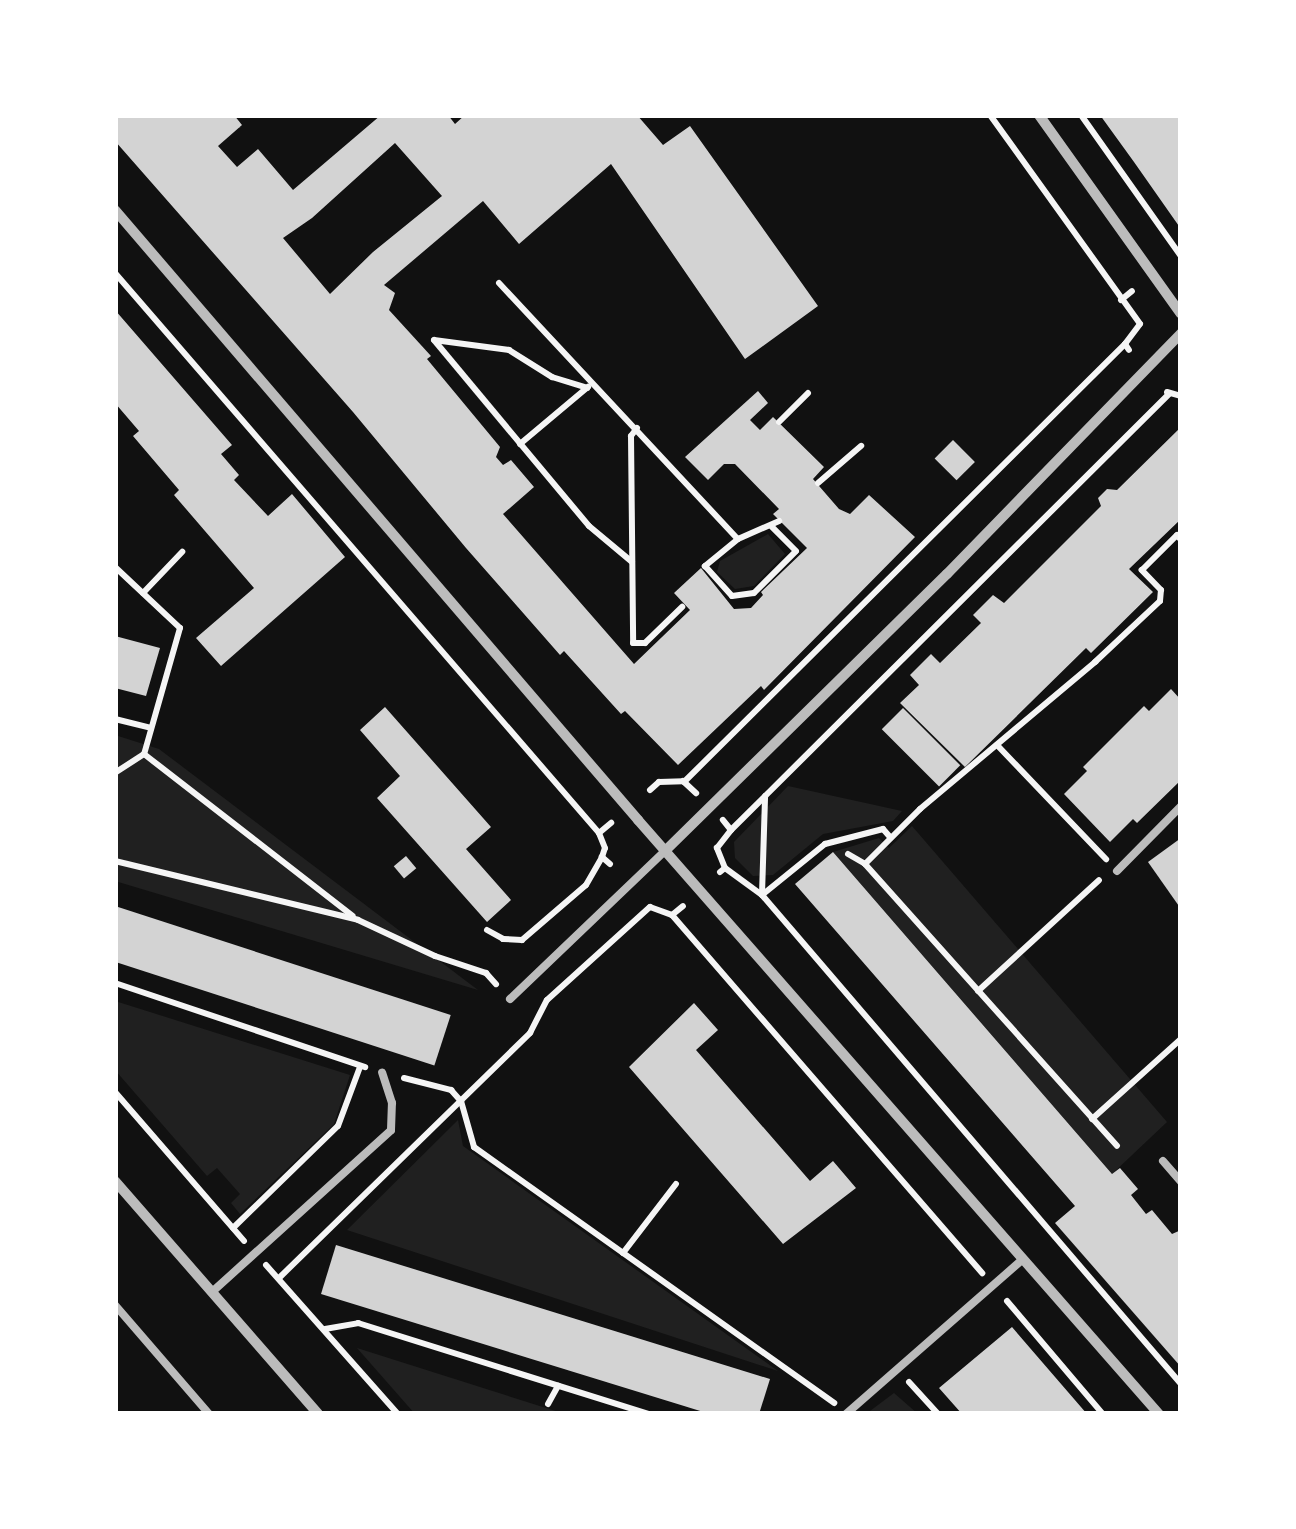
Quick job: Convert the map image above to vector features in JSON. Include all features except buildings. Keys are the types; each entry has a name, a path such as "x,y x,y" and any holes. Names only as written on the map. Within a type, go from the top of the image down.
{"street":[{"path":"1039,115 1181,314"},
{"path":"115,210 665,851 1159,1414"},
{"path":"665,851 933,588 1181,332"},
{"path":"115,1181 318,1414"}],"lane":[{"path":"1118,871 1181,806"},
{"path":"510,999 665,851"},
{"path":"212,1292 391,1130 389,1084 382,1073"},
{"path":"1163,1161 1181,1182"},
{"path":"846,1414 1023,1258"},
{"path":"115,1305 209,1414"}],"path":[{"path":"684,782 1127,347 1140,324 990,115"},
{"path":"1081,115 1179,258"},
{"path":"115,273 599,833 606,848 586,885 522,940 503,938 487,930"},
{"path":"499,283 738,539"},
{"path":"1121,300 1132,292"},
{"path":"587,388 552,378 509,350 434,340 590,526 632,562"},
{"path":"520,444 594,382"},
{"path":"1163,387 1170,394 1181,396"},
{"path":"779,422 808,392"},
{"path":"731,830 1170,394"},
{"path":"637,428 631,436 633,643 645,643 682,608"},
{"path":"818,483 861,446"},
{"path":"772,527 796,551 754,592 732,596 705,566 738,539 772,527 779,520"},
{"path":"865,864 1160,601 1161,590 1142,570 1177,535 1181,540"},
{"path":"143,593 182,552"},
{"path":"115,567 180,628 144,754 115,773"},
{"path":"115,719 151,728"},
{"path":"997,746 1118,871"},
{"path":"144,754 358,920"},
{"path":"762,895 765,794"},
{"path":"599,833 612,822"},
{"path":"762,895 825,844 883,829 890,838"},
{"path":"848,854 865,864 1116,1146"},
{"path":"602,857 610,864"},
{"path":"115,861 358,920 435,956 486,973 530,1022 530,1033"},
{"path":"726,868 762,895 1181,1384"},
{"path":"978,991 1104,876"},
{"path":"643,899 650,907 672,915 1104,1414"},
{"path":"672,915 683,906"},
{"path":"279,1278 530,1033 548,1000 650,907"},
{"path":"115,983 382,1073"},
{"path":"1092,1119 1181,1039"},
{"path":"233,1228 338,1126 360,1066"},
{"path":"389,1084 404,1078 451,1090 461,1101 474,1147 846,1414"},
{"path":"623,1253 676,1184"},
{"path":"324,1330 358,1323 649,1414"},
{"path":"898,1370 938,1414"},
{"path":"548,1404 558,1386"}],"shaded area":[{"path":"768,534 785,554 754,586 735,589 717,572 720,561"},
{"path":"115,735 159,749 478,990 115,881"},
{"path":"788,786 902,811 893,821 823,834 773,875 753,876 735,858 734,842"},
{"path":"912,826 1167,1122 1112,1174 833,852 879,838 889,848"},
{"path":"115,1001 350,1075 334,1124 240,1214 231,1203 240,1194 217,1168 207,1176 115,1070"},
{"path":"458,1120 463,1146 778,1371 347,1230"},
{"path":"357,1348 565,1414 415,1414"},
{"path":"894,1393 918,1414 866,1414"}]}
